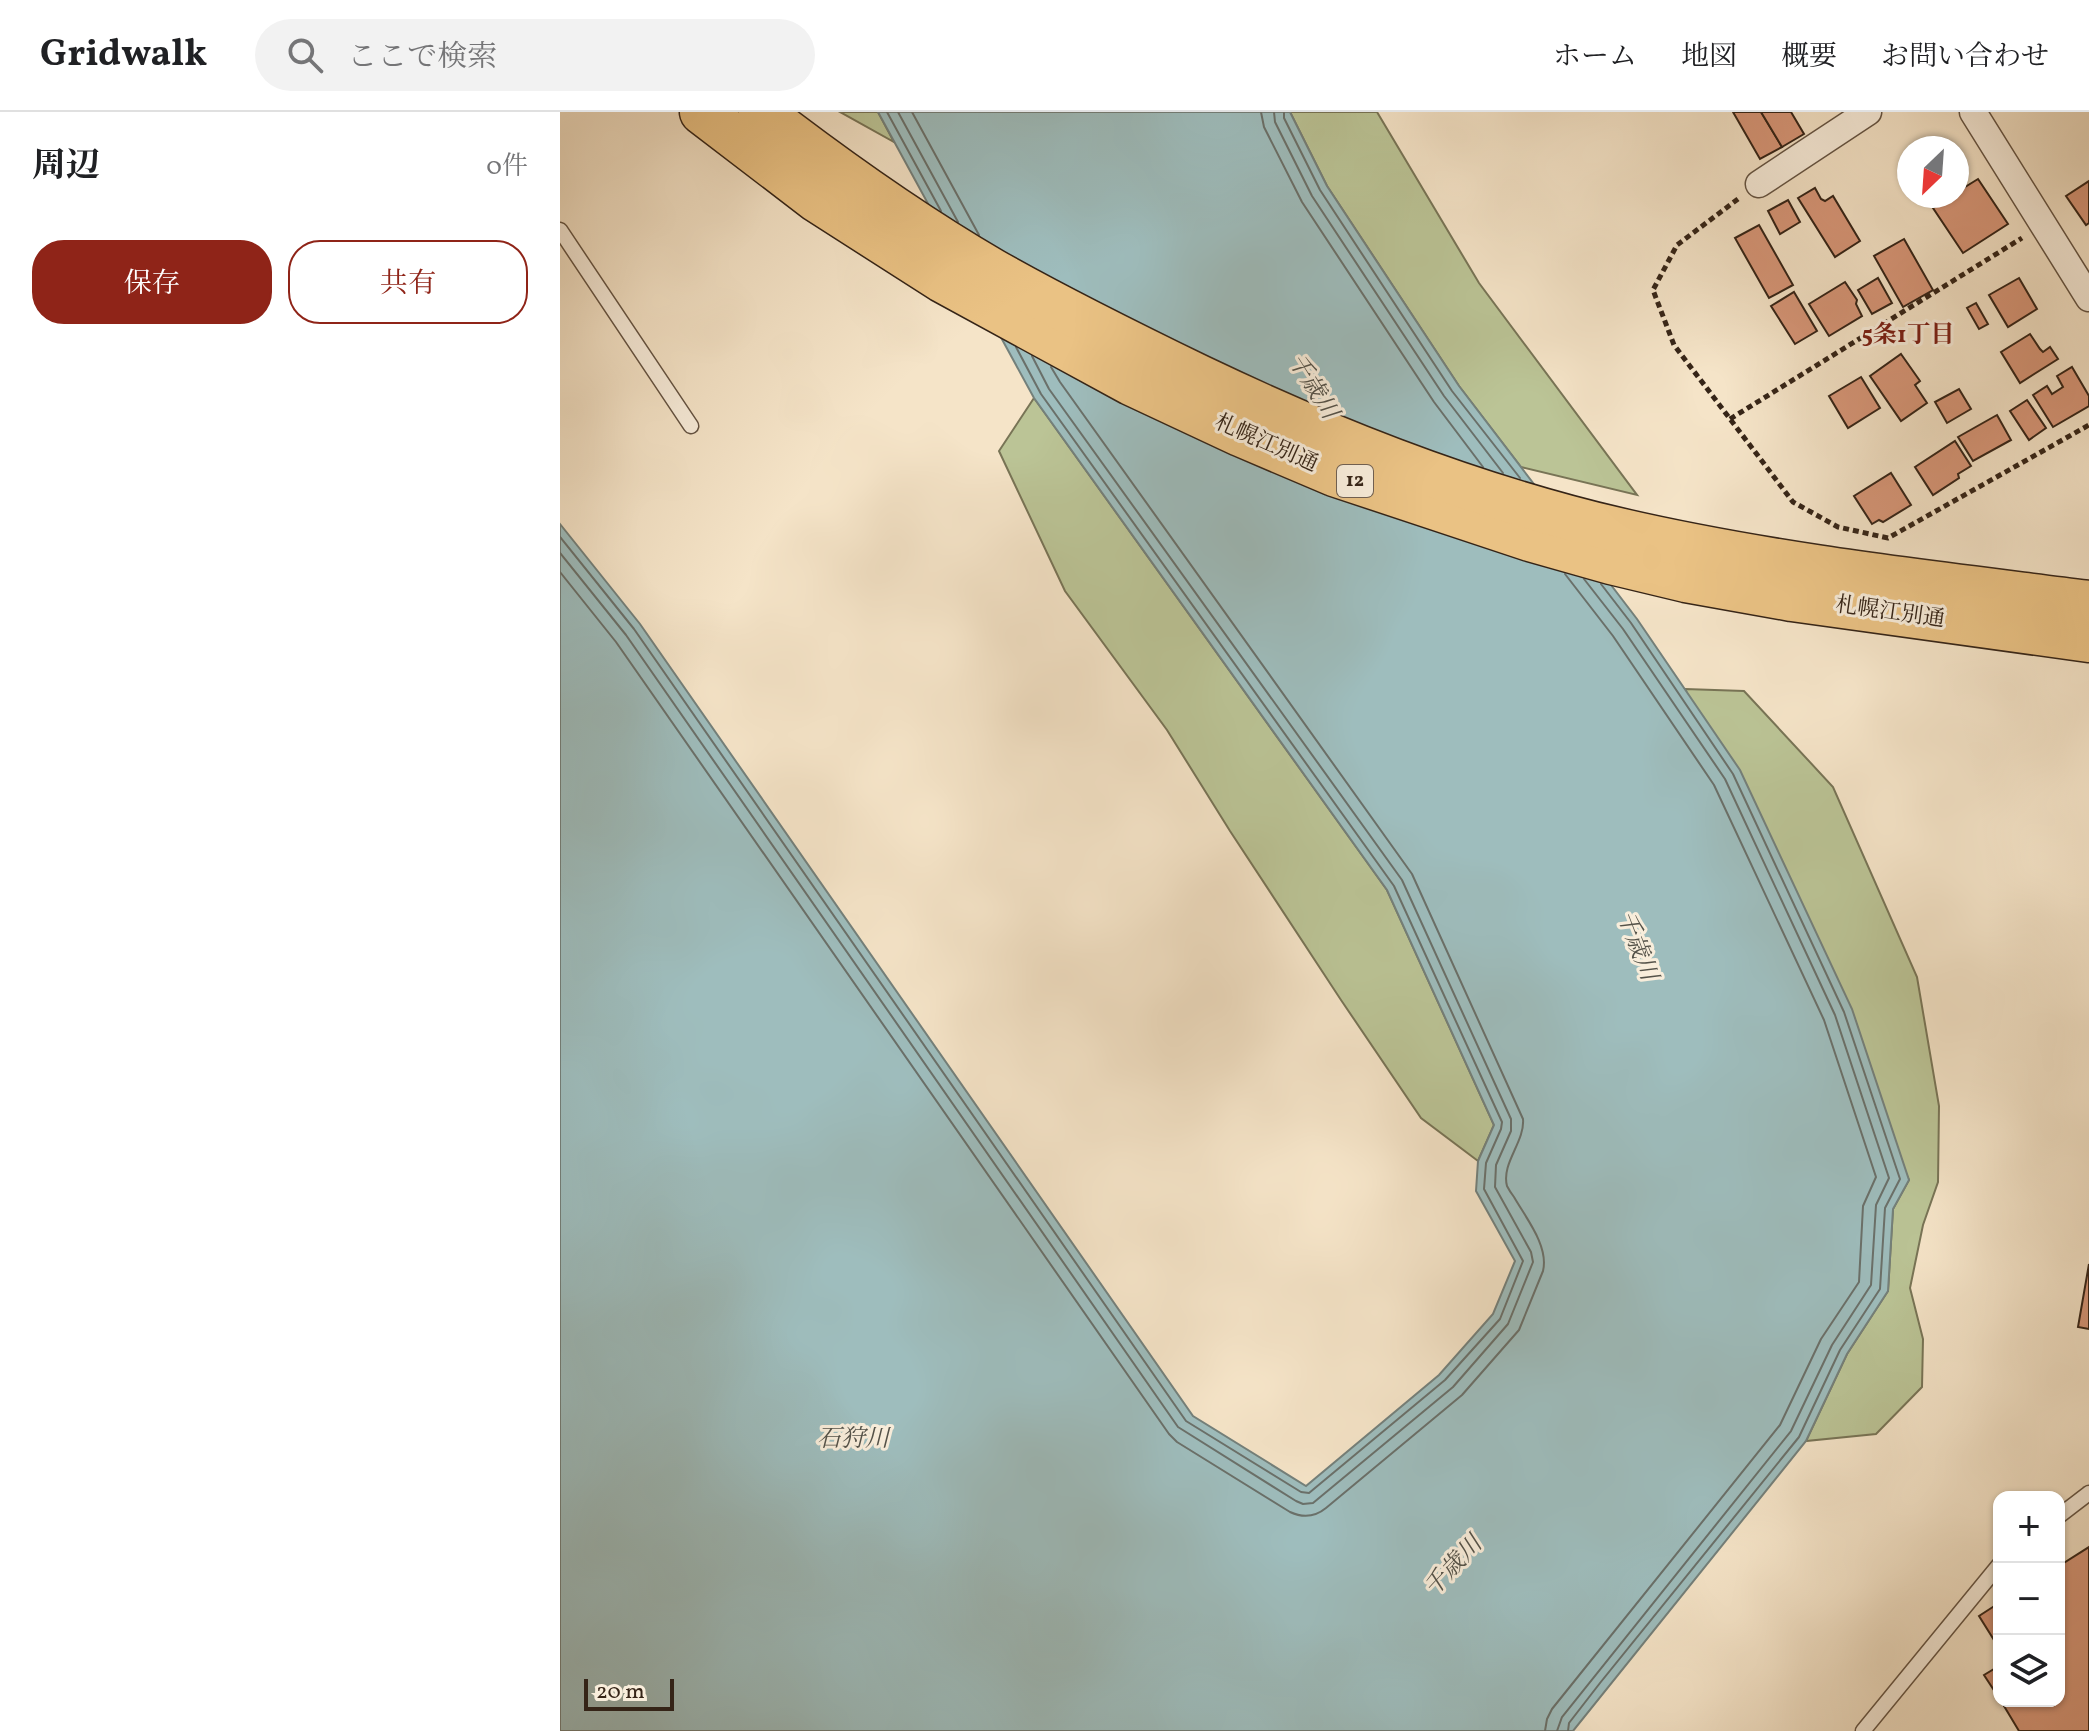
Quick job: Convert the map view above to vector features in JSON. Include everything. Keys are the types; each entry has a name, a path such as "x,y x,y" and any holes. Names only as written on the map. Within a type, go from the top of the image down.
{"highway":[{"name":"札幌江別通","path":"702,112 817,200 954,287 1131,383 1334,474 1530,539 1686,580 1792,599 2089,640"},
{"name":"札幌江別通","path":"761,112 846,175 992,270 1122,340 1255,403 1376,454 1529,506 1617,530 1801,566 2089,603"}],"street":[{"path":"1759,184 1868,112"},
{"path":"1973,112 2089,298"}],"lane":[{"path":"560,230 691,426"},
{"path":"2065,1511 2089,1493"},
{"path":"1863,1731 1993,1572"}],"path":[{"path":"1759,184 1677,245 1653,290 1674,345 1793,502 1838,527 1888,538 2089,425"},
{"path":"1730,419 2043,225"}],"green space":[{"path":"840,112 878,112 894,142"},
{"path":"1290,112 1377,112 1479,283 1637,495 1521,467 1459,386 1327,186"},
{"path":"1034,398 1387,890 1494,1125 1478,1161 1421,1118 1230,831 1167,730 1065,591 999,451"},
{"path":"1685,689 1744,691 1833,787 1917,977 1939,1106 1938,1182 1923,1225 1910,1288 1923,1339 1922,1387 1876,1434 1806,1441 1847,1354 1888,1291 1893,1209 1909,1180"}],"water":[{"path":"878,112 1290,112 1327,186 1459,386 1637,619 1740,770 1852,1009 1909,1180 1893,1209 1888,1291 1847,1354 1806,1441 1573,1731 560,1731 560,524 640,624 1193,1416 1306,1486 1439,1375 1493,1314 1515,1261 1476,1191 1478,1161 1494,1125 1387,890 1034,398"}],"building":[{"path":"1733,112 1761,112 1782,147 1760,159"},
{"path":"1761,112 1791,112 1804,134 1782,147"},
{"path":"1978,179 2008,224 1963,253 1933,208 1969,208 1969,185"},
{"path":"2089,181 2089,223 2086,225 2066,196"},
{"path":"1815,188 1825,201 1833,196 1860,241 1835,257 1798,198"},
{"path":"1788,200 1800,222 1780,234 1768,211"},
{"path":"1759,225 1793,285 1769,298 1735,238"},
{"path":"1904,239 1933,290 1903,307 1874,256"},
{"path":"1878,278 1892,303 1872,314 1858,290"},
{"path":"2019,278 2037,309 2008,327 1989,295"},
{"path":"1845,282 1857,300 1862,316 1829,336 1809,304"},
{"path":"1794,292 1817,331 1795,344 1771,306"},
{"path":"1976,303 1988,324 1979,329 1967,308"},
{"path":"2030,334 2043,352 2050,347 2058,359 2020,383 2001,352"},
{"path":"1901,354 1920,381 1915,385 1927,403 1901,421 1870,376"},
{"path":"2072,367 2089,396 2089,406 2053,427 2033,395 2047,386 2052,394 2063,387 2057,376"},
{"path":"1861,377 1880,408 1848,428 1829,396"},
{"path":"1959,389 1971,409 1947,423 1935,402"},
{"path":"2027,400 2046,428 2029,440 2010,411"},
{"path":"1997,415 2011,440 1973,461 1958,437"},
{"path":"1955,441 1971,466 1933,495 1915,467"},
{"path":"1891,473 1911,505 1883,522 1879,520 1872,524 1854,496"},
{"path":"2089,1264 2089,1329 2078,1327"},
{"path":"2089,1547 2089,1731 2019,1731 2005,1707 2065,1707 2065,1562"},
{"path":"1993,1607 1993,1638 1979,1616"},
{"path":"1993,1670 1993,1689 1984,1675"}],"district":[{"name":"5条1丁目","path":"1908,336"}],"water label":[{"name":"千歳川","path":"1312,387"},
{"name":"千歳川","path":"1636,946"},
{"name":"石狩川","path":"853,1440"},
{"name":"千歳川","path":"1454,1567"}]}
